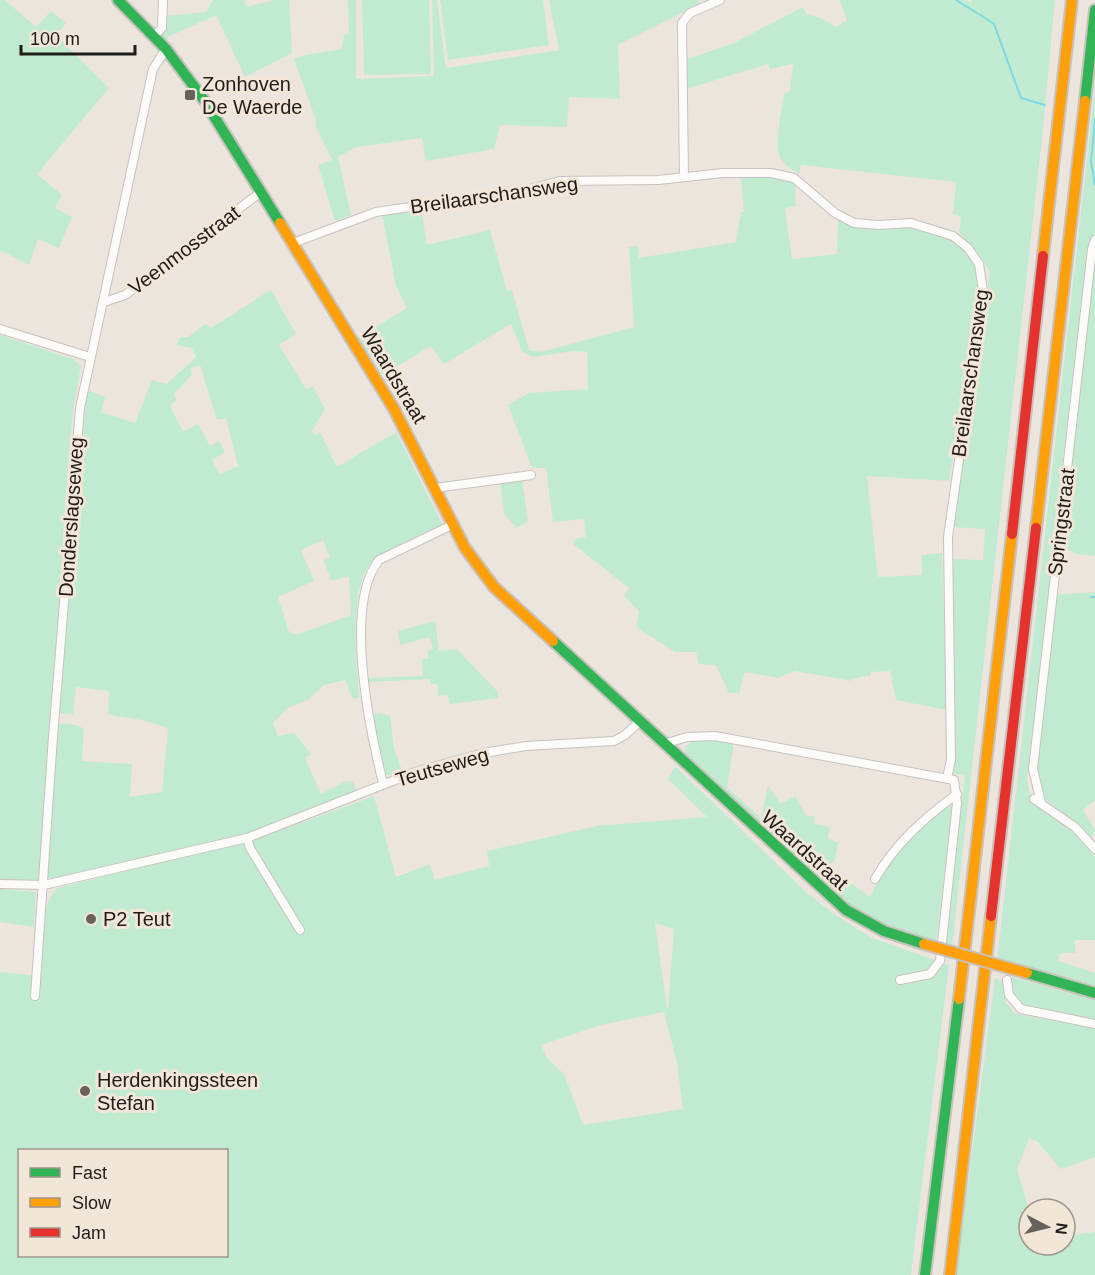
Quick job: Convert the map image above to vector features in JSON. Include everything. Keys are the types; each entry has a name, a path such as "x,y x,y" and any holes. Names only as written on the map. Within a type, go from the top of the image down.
{"main road":[{"name":"Waardstraat","path":"118,0 166,49 204,100 394,409 452,525 477,566 494,587 846,910 884,931 1095,993"},
{"path":"925,1275 952,1063 1072,0"},
{"path":"950,1275 995,899 1095,10"}],"street":[{"path":"154,36 162,28 163,0"},
{"path":"684,177 682,23 690,13 720,0"},
{"name":"Donderslagseweg","path":"35,996 75,458 90,357 104,302 153,69 166,49"},
{"name":"Breilaarschansweg","path":"293,243 376,212 525,190 560,181 657,180 749,172 790,176 844,220 864,225 901,222 925,226 960,240 980,264 983,291 948,537 951,760 947,778"},
{"name":"Veenmosstraat","path":"104,302 126,295 261,192"},
{"name":"Springstraat","path":"1095,240 1033,769 1037,801 1075,827 1095,849"},
{"path":"0,329 90,357"},
{"path":"435,488 531,475"},
{"path":"383,783 373,744 363,677 365,589 370,570 379,560 452,525"},
{"name":"Teutseweg","path":"0,884 44,885 247,838 417,771 484,753 526,746 614,741 625,735 639,722"},
{"path":"664,744 687,737 715,736 947,778 956,782 957,794 940,961 930,974 900,980"},
{"name":"Waardstraat","path":"874,879 897,846 932,813 957,794"},
{"path":"247,838 250,848 300,930"},
{"path":"1007,980 1009,995 1021,1009 1095,1024"}],"green space":[{"path":"0,0 5,0 36,27 51,11 66,23 56,35 109,88 37,174 62,195 55,208 72,217 59,248 38,239 29,265 0,250"},
{"path":"213,0 245,0 246,7 275,0 289,0 292,53 245,77 216,15 168,37 166,44 162,35 165,16 206,12"},
{"path":"348,0 356,0 356,79 434,76 432,0 437,0 446,68 559,50 549,0 698,0 700,4 618,45 620,99 569,97 567,127 500,125 494,149 426,161 422,138 356,147 338,157 351,215 335,221 318,165 332,160 315,125 317,123 294,59 342,49 344,35 349,34"},
{"path":"362,0 429,0 431,74 364,75"},
{"path":"440,0 543,0 549,45 448,60"},
{"path":"840,0 967,0 971,3 972,0 1055,0 1042,139 952,947 944,946 965,775 954,774 952,764 951,559 983,560 985,529 951,527 990,272 979,254 959,232 961,217 953,214 956,182 801,165 799,174 785,164 779,153 778,137 784,94 790,91 793,64 770,69 768,64 686,89 685,60 734,43 803,7 806,14 821,18 836,27 847,20"},
{"path":"1095,88 1095,233 1092,239 1067,424 1027,780 1032,802 1073,832 1095,857 1095,940 1075,940 1075,953 1060,953 1058,961 1095,973 1095,989 997,961"},
{"path":"766,175 795,183 796,206 785,208 792,259 837,254 838,220 862,227 906,224 958,243 975,261 979,283 977,305 949,481 867,476 878,577 922,575 922,555 942,553 947,710 896,700 890,671 871,672 871,675 852,679 852,681 795,671 778,678 745,672 739,693 729,693 716,665 699,664 696,652 675,652 636,627 639,611 624,596 629,588 573,544 575,539 586,537 584,519 553,522 546,468 532,468 508,405 529,393 588,389 587,352 573,351 533,357 522,351 511,324 444,364 431,346 379,377 356,339 407,308 396,286 382,214 421,208 427,245 490,230 507,291 512,290 529,350 541,352 634,327 629,247 638,246 639,258 736,242 741,212 744,212 741,179 744,176"},
{"path":"1095,249 1095,556 1076,554 1060,545"},
{"path":"271,290 296,334 279,345 306,389 313,386 325,409 312,431 315,436 320,432 337,467 396,432 442,523 380,556 365,572 360,587 356,626 359,698 352,698 345,680 324,685 308,700 287,708 273,723 278,736 294,733 311,754 305,758 321,794 346,781 353,782 357,791 249,833 58,878 48,878 45,873 44,885 0,881 0,335 73,359 81,366 73,410 65,508 45,865 57,723 77,725 84,729 82,761 132,764 130,797 162,792 168,728 142,720 108,715 109,691 76,687 73,714 59,713 87,390 105,397 101,412 135,423 152,380 167,384 196,357 192,348 176,345 180,337 188,337 206,324 211,328","holes":["200,365 217,420 226,418 238,466 220,474 212,460 225,452 219,441 210,446 198,424 183,431 170,406 177,400 174,394 192,375 191,368","323,540 330,558 324,560 331,581 349,576 351,615 296,635 289,632 278,597 314,581 301,550"]},
{"path":"522,479 528,521 517,528 504,514 500,481"},
{"path":"1095,592 1095,800 1083,810 1095,830 1092,839 1073,820 1043,798 1036,770 1055,595"},
{"path":"435,621 439,651 457,649 498,692 498,698 450,704 448,695 438,696 437,684 430,684 430,679 368,682 367,678 423,676 422,659 428,659 428,651 433,649 430,637 400,645 398,631"},
{"path":"380,713 390,716 394,748 402,771 394,775 385,775 371,715"},
{"path":"706,739 734,743 727,787 761,818 768,786 781,804 795,796 806,815 815,817 814,824 830,827 828,838 838,843 835,860 828,866 870,897 885,867 906,838 954,800 936,942 874,922 846,906 689,760 685,754 686,746 693,741"},
{"path":"675,766 806,892 834,914 872,938 949,965 911,1275 0,1275 0,972 39,976 43,919 57,888 260,838 374,796 396,877 430,864 435,880 489,866 487,851 597,826 707,817 668,779","holes":["655,923 674,929 668,1008 667,1008","664,1012 677,1063 683,1109 583,1125 564,1074 547,1058 541,1045 601,1025"]},
{"path":"0,889 36,892 34,927 0,922"},
{"path":"1011,977 1095,1000 1095,1022 1020,1005 1012,992"},
{"path":"995,978 1004,982 1006,1002 1015,1014 1095,1028 1095,1157 1061,1169 1037,1141 1029,1139 1017,1169 1025,1197 1017,1197 1017,1257 1077,1257 1077,1234 1095,1232 1095,1275 956,1275"}],"waterway":[{"path":"956,0 977,13"},
{"path":"979,14 994,24 1021,98 1045,105"},
{"path":"1095,119 1091,162 1095,185"}],"traffic: fast":[{"path":"118,0 166,49 204,100 280,223"},
{"path":"1085,101 1095,10"},
{"path":"553,641 846,910 884,931 924,944"},
{"path":"1027,973 1095,993"},
{"path":"925,1275 959,999"}],"traffic: slow":[{"path":"1043,256 1072,0"},
{"path":"1036,528 1085,101"},
{"path":"280,223 394,409 465,548 494,587 553,641"},
{"path":"959,999 1012,534"},
{"path":"950,1275 991,916"},
{"path":"924,944 1027,973"}],"traffic: jam":[{"path":"1012,534 1043,256"},
{"path":"991,916 1036,528"}],"place":[{"name":"Zonhoven De Waerde","path":"190,95"},
{"name":"P2 Teut","path":"91,919"},
{"name":"Herdenkingssteen Stefan","path":"85,1091"}]}
